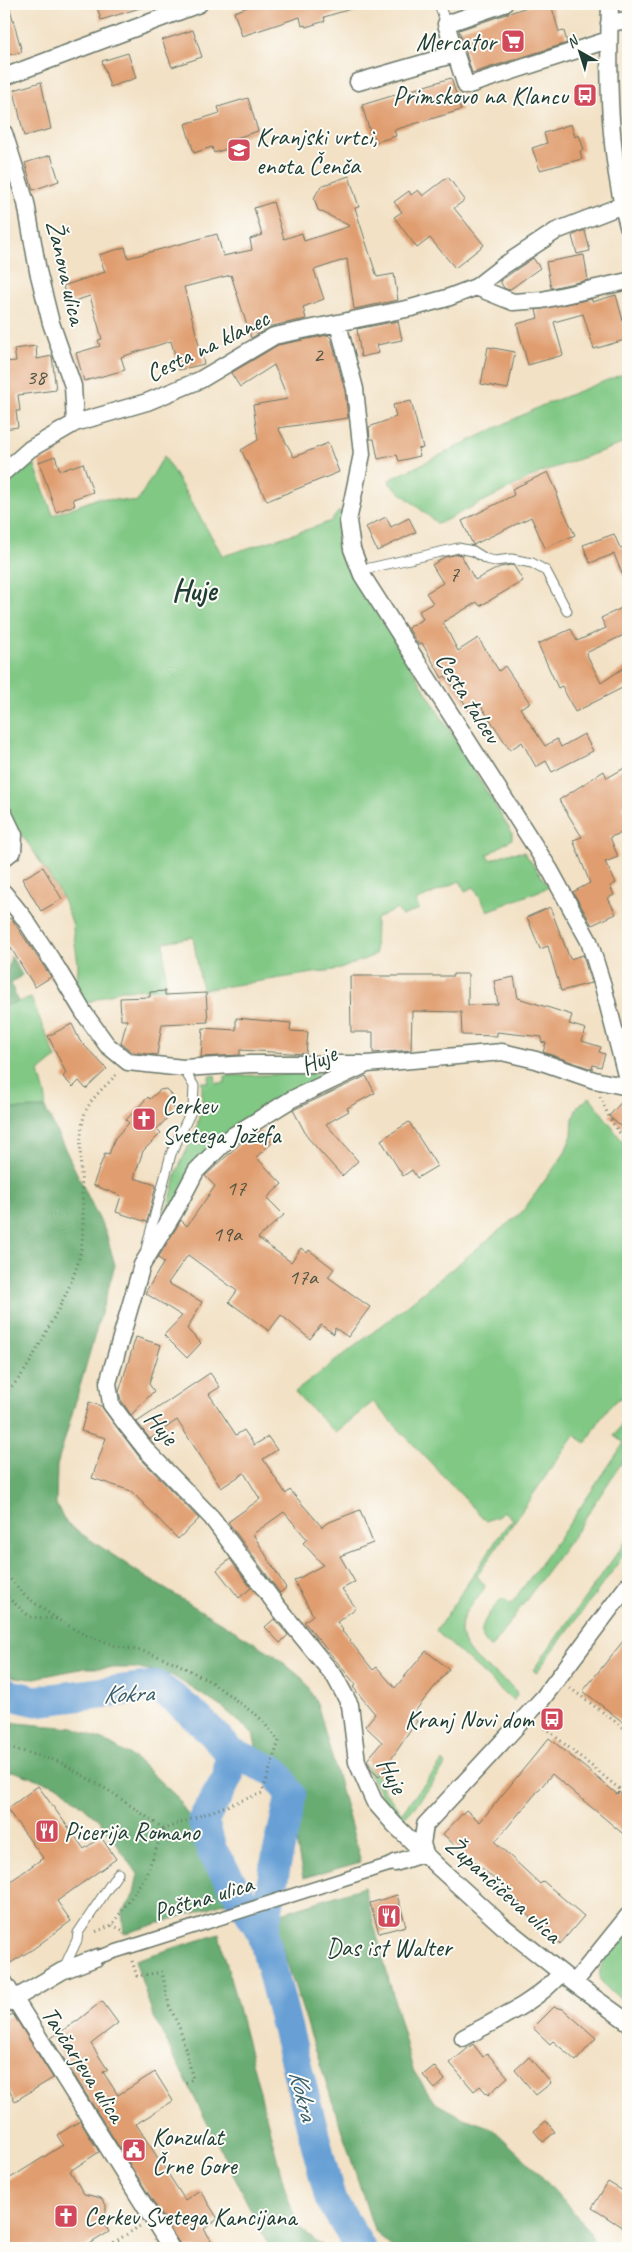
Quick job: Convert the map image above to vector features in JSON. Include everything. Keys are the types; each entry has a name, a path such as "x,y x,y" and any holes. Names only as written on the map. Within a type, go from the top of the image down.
{"street":[{"path":"4,77 199,4"},
{"path":"504,4 446,24 466,86 608,40"},
{"path":"610,4 608,40 611,132 628,226"},
{"path":"609,23 628,20"},
{"path":"358,82 455,54"},
{"name":"Žanova ulica","path":"4,133 26,203 38,271 51,323 73,386 75,423"},
{"name":"Cesta na klanec","path":"4,472 30,449 75,423 147,402 200,380 274,336 338,324 448,298 476,287 503,266 556,231 625,204"},
{"path":"476,287 513,302 542,300 628,281"},
{"name":"Cesta talcev","path":"338,324 355,389 362,454 348,521 352,549 361,570 550,870 589,941 603,986 628,1085"},
{"path":"4,814 14,835 13,851 4,858"},
{"path":"4,893 24,918 84,1013 107,1045 128,1062"},
{"name":"Huje","path":"128,1062 183,1068 250,1064 367,1064 502,1052 536,1060 594,1080 628,1085"},
{"name":"Huje","path":"367,1064 292,1099 229,1138 196,1171 175,1211 142,1265 108,1384 111,1404 148,1452 212,1518 277,1606 335,1677 350,1705 357,1762 374,1801 394,1824 425,1853"},
{"name":"Župančičeva ulica","path":"567,1978 504,1927 425,1853 422,1844 425,1825 530,1714 628,1586"},
{"name":"Poštna ulica","path":"9,2002 62,1971 98,1957 425,1853"},
{"name":"Župančičeva ulica","path":"463,2038 533,1999 551,1985 567,1978 628,1916"},
{"path":"567,1978 628,2022"},
{"name":"Tavčarjeva ulica","path":"4,1982 9,2002 171,2248"}],"lane":[{"path":"440,4 446,24"},
{"path":"361,570 458,548 473,551 486,559 495,561 511,559 525,562 546,572 568,610"},
{"path":"142,1265 171,1154 193,1107 194,1086 183,1068"},
{"path":"62,1971 83,1925 118,1873"}],"path":[{"path":"4,1393 16,1385 64,1298 80,1254 83,1212 82,1139 84,1115 92,1102 128,1062"},
{"path":"594,1080 603,1107 628,1144"},
{"path":"4,1572 25,1596 57,1619 83,1634 116,1646 146,1652 176,1663 211,1682 260,1717 279,1741 262,1793 165,1828 145,1877 112,1925 77,1940"},
{"path":"4,1594 30,1617 57,1619"},
{"path":"569,1687 628,1731"},
{"path":"545,1728 628,1796"},
{"path":"4,1746 60,1762 111,1792 165,1828"},
{"path":"138,1976 162,1972 169,2005 180,2029 193,2079 185,2083"},
{"path":"105,2248 153,2218"}],"green space":[{"path":"628,372 628,442 542,472 438,524 390,484 389,480 541,406"},
{"path":"31,455 53,515 98,498 137,502 164,456 223,556 331,521 339,511 343,514 356,577 512,833 512,839 487,855 491,860 508,853 524,852 549,887 488,911 474,887 465,891 460,881 416,901 419,909 402,916 397,909 376,919 375,955 340,969 202,990 193,937 164,942 166,989 121,990 86,1003 77,985 78,964 72,922 61,895 30,846 11,822 4,806 4,482"},
{"path":"11,956 22,975 11,984 18,1002 4,1006 4,977 7,974"},
{"path":"31,998 56,1058 39,1072 46,1098 45,1108 4,1109 4,1006"},
{"path":"334,1073 226,1135 155,1239 170,1201 177,1171 196,1130 202,1104 202,1082 209,1082 209,1076 215,1075 216,1083 225,1083 225,1076"},
{"path":"590,1097 628,1149 628,1395 615,1402 609,1408 586,1443 574,1435 477,1576 485,1586 463,1618 461,1631 463,1642 469,1652 516,1691 517,1695 513,1701 436,1631 503,1530 513,1519 503,1511 499,1516 486,1521 373,1402 335,1433 295,1392 394,1316 522,1212 564,1154 572,1135 573,1119 577,1107"},
{"path":"45,1108 106,1233 115,1265 57,1466 56,1504 67,1524 147,1578 273,1654 303,1679 317,1703 361,1862 303,1878 288,1799 259,1758 253,1734 223,1708 171,1675 139,1668 85,1668 30,1679 9,1676 4,1673 4,1109"},
{"path":"628,1415 628,1453 576,1532 491,1648 485,1642 482,1635 484,1622 502,1598 511,1604 567,1527 624,1443 614,1436"},
{"path":"628,1538 628,1547 614,1569 536,1673 533,1670"},
{"path":"4,1719 17,1723 74,1728 107,1742 137,1760 176,1796 195,1826 205,1835 215,1857 227,1902 124,1934 122,1913 133,1897 138,1874 99,1820 61,1787 15,1772 4,1773"},
{"path":"443,1761 446,1765 419,1801 401,1821 381,1795 364,1764 379,1777 377,1780 401,1813"},
{"path":"364,1887 413,2070 434,2102 461,2117 492,2128 535,2169 591,2232 594,2248 393,2248 374,2230 272,1916"},
{"path":"219,1934 286,2193 299,2227 325,2248 270,2248 152,2013 135,1960"},
{"path":"624,1937 628,1940 628,1999 626,2002 612,1992 602,1982 600,1977 602,1963"}],"building":[{"path":"96,4 142,4 143,7 101,20"},
{"path":"257,4 356,4 357,7 324,17 325,21 306,27 305,25 302,26 300,17 242,36 234,12"},
{"name":"Mercator","path":"536,4 551,4 559,32 564,31 567,43 472,73 459,30"},
{"path":"4,5 9,5 22,52 4,56"},
{"path":"193,30 202,57 172,67 162,40"},
{"path":"128,53 136,78 110,87 102,61"},
{"path":"451,78 461,110 394,130 396,136 376,142 374,136 371,136 362,105"},
{"path":"41,82 51,129 24,136 14,90"},
{"path":"248,98 258,131 230,140 233,147 214,153 212,147 194,153 185,124 220,113 218,107"},
{"path":"571,124 575,137 579,135 584,150 580,151 582,159 540,170 532,148 547,143 544,133"},
{"path":"51,155 59,181 33,190 25,163"},
{"path":"349,176 359,207 355,208 377,277 394,274 398,300 354,309 347,259 314,270 324,299 303,307 306,319 272,326 251,338 231,275 184,287 204,364 179,370 171,341 121,357 125,370 84,381 76,353 100,346 98,340 102,339 90,296 68,303 63,286 105,272 99,255 125,247 128,258 217,234 223,256 252,250 250,239 262,235 254,208 273,202 284,239 302,233 304,241 350,226 318,210 314,198 321,186"},
{"path":"448,177 465,200 454,208 484,245 455,268 430,238 417,248 394,217 402,212 394,202 409,191 411,195 418,190 423,196"},
{"path":"585,231 590,251 577,254 572,236"},
{"path":"584,255 588,280 551,288 546,262"},
{"path":"533,258 540,268 509,290 504,288 500,281"},
{"path":"616,295 628,339 594,349 583,314 554,322 563,355 528,365 517,324 538,318 536,310 592,299 592,302"},
{"path":"398,321 402,340 377,345 379,353 361,357 357,329"},
{"path":"328,335 331,338 345,391 348,418 278,428 294,457 328,443 339,472 267,501 241,450 258,440 253,405 288,399 274,365 240,387 231,373 278,345"},
{"path":"36,346 37,359 52,356 56,390 18,395 20,411 16,411 18,427 4,429 4,362 16,361 14,349"},
{"path":"488,347 515,352 508,389 481,384"},
{"path":"411,401 423,448 418,449 420,456 399,461 397,455 378,459 374,439 370,439 369,427 396,417 393,405"},
{"path":"55,456 60,471 83,463 93,492 73,499 75,505 56,512 39,462"},
{"path":"548,472 558,494 556,495 575,535 545,548 531,517 473,545 462,521 514,495 512,489"},
{"path":"386,517 391,527 409,518 416,532 377,551 366,527"},
{"path":"614,534 620,548 628,545 628,588 614,554 590,563 583,545"},
{"path":"461,555 475,580 500,567 511,565 514,566 523,581 480,606 477,602 443,622 458,651 478,638 499,671 505,666 530,703 520,708 545,746 557,739 561,747 584,734 593,751 552,772 546,761 536,767 522,742 510,750 481,706 471,712 445,676 442,678 422,643 419,645 408,628 423,619 419,611 433,603 426,593 443,583 432,565 445,557"},
{"path":"628,605 628,633 586,653 601,683 628,665 628,685 575,712 562,686 558,688 538,644 571,629 577,641 606,628 601,618"},
{"path":"628,766 628,802 622,806 628,823 628,831 610,837 618,857 605,862 616,883 610,886 614,895 608,898 616,914 592,925 573,892 590,883 573,840 582,837 559,800 604,771 607,778"},
{"path":"43,867 62,899 41,911 22,879"},
{"path":"550,907 570,959 583,955 591,983 561,991 548,946 540,949 527,917"},
{"path":"11,918 51,977 35,987 4,937 4,922"},
{"path":"453,974 468,974 468,1005 498,1004 494,981 514,977 518,998 572,1015 569,1024 586,1029 582,1041 601,1047 599,1052 605,1054 601,1067 593,1065 592,1069 543,1052 546,1043 541,1042 542,1037 497,1032 497,1036 462,1035 461,1012 412,1011 411,1050 373,1053 373,1032 351,1032 350,976 453,976"},
{"path":"165,991 165,995 206,993 208,1022 162,1024 157,1055 132,1052 121,1043 127,1020 121,1020 120,998 150,997 150,992"},
{"path":"236,1018 291,1023 290,1031 308,1032 306,1054 240,1050 240,1055 201,1057 203,1028 236,1030"},
{"path":"72,1024 80,1041 107,1069 86,1089 79,1081 73,1087 63,1077 66,1073 48,1036"},
{"path":"366,1076 375,1093 347,1108 349,1111 326,1124 358,1161 342,1176 308,1138 293,1110"},
{"path":"166,1089 172,1095 174,1111 157,1129 161,1133 143,1151 134,1178 156,1185 147,1222 116,1212 121,1196 93,1185 105,1153 109,1154 115,1138 129,1123 126,1120 148,1097 150,1099 160,1090"},
{"path":"628,1097 628,1133 609,1116"},
{"path":"409,1122 437,1166 417,1178 412,1170 403,1176 381,1140"},
{"path":"260,1131 272,1143 256,1157 282,1184 267,1198 284,1215 258,1238 291,1262 301,1248 307,1253 309,1250 334,1269 328,1277 370,1307 348,1337 335,1328 334,1334 321,1325 310,1339 281,1315 269,1331 229,1302 237,1291 188,1255 168,1283 202,1302 187,1329 201,1343 187,1358 164,1335 182,1316 145,1293 164,1262 158,1258 181,1220 187,1226 215,1186 205,1176 242,1142"},
{"path":"136,1337 161,1345 149,1384 154,1391 131,1415 121,1400 119,1392"},
{"path":"210,1373 220,1387 209,1394 236,1435 244,1430 254,1445 268,1437 277,1450 263,1459 286,1494 290,1490 322,1527 327,1523 360,1510 373,1543 340,1556 355,1582 342,1589 356,1608 337,1622 373,1670 377,1667 395,1688 426,1651 449,1669 411,1716 417,1721 379,1777 372,1771 367,1760 382,1742 365,1726 375,1714 353,1687 356,1685 304,1622 313,1615 294,1581 323,1565 303,1543 307,1539 284,1512 253,1534 286,1588 280,1593 228,1522 260,1499 244,1473 221,1488 177,1420 150,1439 137,1422"},
{"path":"89,1402 101,1406 140,1458 199,1519 178,1539 131,1491 92,1478 106,1438 81,1431"},
{"path":"230,1559 251,1588 239,1598 217,1570"},
{"path":"274,1619 288,1635 280,1643 265,1627"},
{"path":"628,1635 628,1726 583,1691"},
{"path":"549,1738 617,1794 619,1792 628,1799 628,1838 552,1774 495,1842 540,1884 543,1881 584,1916 560,1944 518,1907 521,1904 443,1834 466,1810 480,1822"},
{"path":"38,1786 84,1849 101,1837 116,1859 57,1901 71,1921 33,1949 4,1967 4,1886 43,1858 7,1809"},
{"name":"Das ist Walter","path":"397,1895 406,1926 379,1933 370,1903"},
{"path":"102,2001 118,2023 91,2044 108,2070 103,2072 118,2095 155,2072 173,2101 136,2124 185,2200 200,2190 218,2219 204,2229 216,2248 181,2248 51,2038 77,2021"},
{"path":"554,2007 563,2009 596,2038 576,2061 553,2041 550,2044 533,2028"},
{"path":"13,2014 53,2078 15,2101 4,2081 4,2019"},
{"path":"473,2044 483,2057 487,2053 508,2077 488,2095 480,2086 474,2091 450,2063"},
{"path":"529,2057 551,2083 536,2095 515,2070"},
{"path":"434,2066 445,2080 435,2089 423,2075"},
{"path":"80,2121 99,2152 70,2171 84,2194 101,2198 106,2205 106,2212 101,2219 109,2232 83,2248 8,2248 4,2242 4,2182 63,2145 57,2135"},
{"path":"546,2121 555,2132 543,2142 534,2131"},
{"path":"608,2182 628,2194 628,2231 592,2208"}],"waterway":[{"name":"Kokra","path":"4,1691 7,1694 36,1701 157,1686 196,1716 230,1752 228,1777 203,1820 212,1851 263,1934 330,2198 360,2248"},
{"name":"Kokra","path":"230,1752 276,1772 291,1796 275,1867 263,1934"}],"place":[{"name":"Mercator","path":"513,41"},
{"name":"Primskovo na Klancu","path":"585,95"},
{"name":"Kranjski vrtci, enota Čenča","path":"239,150"},
{"name":"Cerkev Svetega Jožefa","path":"144,1119"},
{"name":"Kranj Novi dom","path":"552,1719"},
{"name":"Picerija Romano","path":"47,1831"},
{"name":"Das ist Walter","path":"389,1916"},
{"name":"Konzulat Črne Gore","path":"134,2150"},
{"name":"Cerkev Svetega Kancijana","path":"66,2216"}],"district":[{"name":"Huje","path":"194,590"}]}
